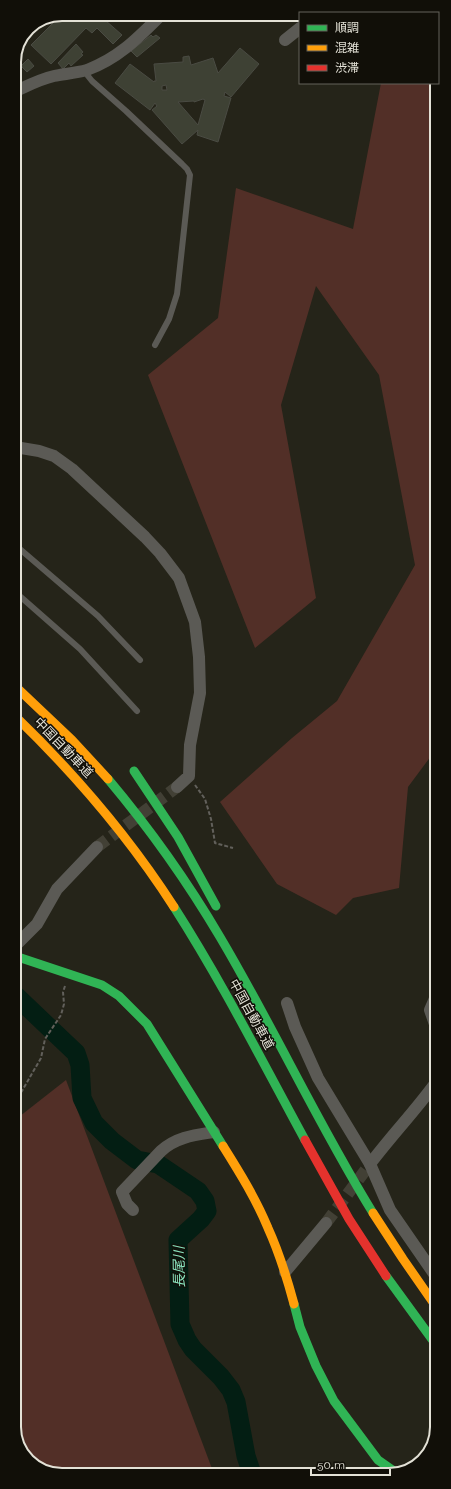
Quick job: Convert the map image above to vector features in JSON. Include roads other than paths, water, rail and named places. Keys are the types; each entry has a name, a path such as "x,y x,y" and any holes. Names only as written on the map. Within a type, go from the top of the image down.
{"main road":[{"name":"中国自動車道","path":"21,692 101,770 158,841 209,918 360,1191 385,1233 430,1298"},
{"name":"中国自動車道","path":"21,723 56,756 86,788 114,821 166,893 236,1011 316,1162 339,1202 364,1243 430,1336"},
{"path":"134,771 177,836 220,913"},
{"path":"235,944 279,1043"},
{"path":"21,958 102,985 119,996 147,1024 246,1183 268,1227 285,1272 300,1326 316,1366 334,1401 378,1460 389,1468"}],"street":[{"path":"21,88 52,76 86,70 108,61 127,48 155,21"},
{"path":"284,40 299,29"},
{"path":"21,448 39,451 54,456 72,469 145,537 160,553 179,578 195,622 199,657 200,693 190,745 189,776 177,787"},
{"path":"21,940 37,924 57,889 97,847"},
{"path":"287,1003 295,1027 318,1078 370,1164 390,1210 430,1268"},
{"path":"370,1164 430,1091"},
{"path":"133,1210 127,1204 122,1192 161,1151 179,1139 214,1132"},
{"path":"285,1272 326,1223"}],"lane":[{"path":"86,70 92,81 182,164 190,175 178,294 169,319 155,345"},
{"path":"21,550 98,616 140,660"},
{"path":"21,597 80,649 137,711"}],"waterway":[{"name":"長尾川","path":"21,1001 76,1053 80,1065 82,1098 94,1123 112,1141 137,1160 158,1164 198,1191 205,1201 207,1211 201,1219 178,1240 180,1324 193,1349 221,1377 231,1390 236,1402 246,1456 250,1468"}],"tunnel":[{"path":"97,847 177,787"},
{"path":"326,1223 370,1164"}]}
